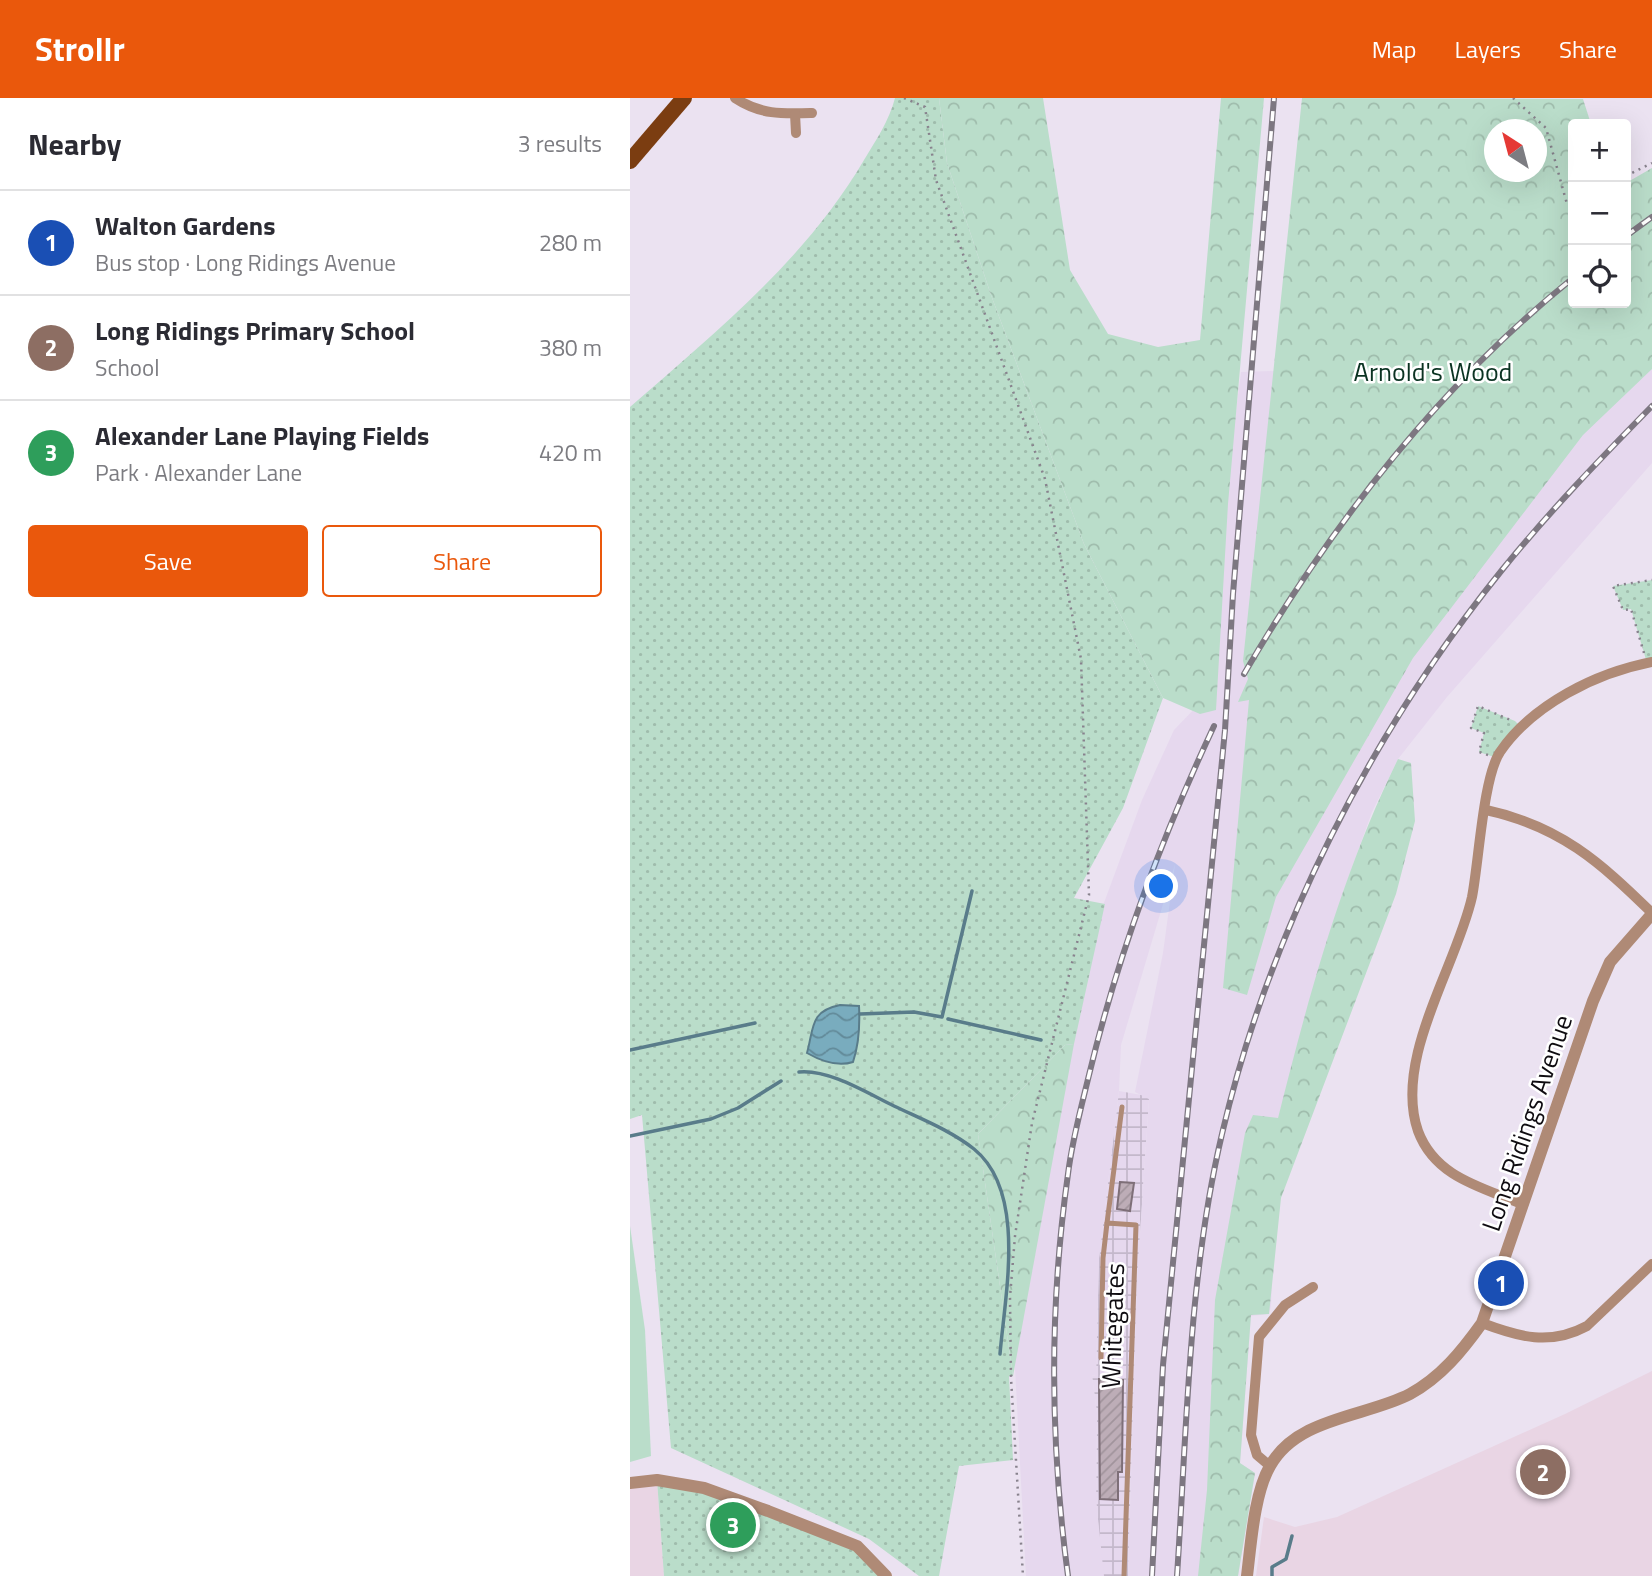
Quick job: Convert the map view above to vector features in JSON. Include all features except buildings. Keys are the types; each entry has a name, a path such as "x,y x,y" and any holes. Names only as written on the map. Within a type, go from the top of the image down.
{"main road":[{"path":"630,161 684,98"}],"street":[{"path":"735,98 752,110 812,113"},
{"path":"795,114 796,133"},
{"path":"1522,1204 1457,1178 1440,1166 1419,1132 1413,1096 1422,1042 1440,980 1461,933 1471,900 1489,778 1497,758 1521,727 1574,690 1649,663"},
{"path":"1486,810 1539,825 1571,842 1593,858 1652,913"},
{"name":"Long Ridings Avenue","path":"1247,1576 1258,1503 1270,1466 1290,1444 1312,1430 1408,1395 1431,1382 1482,1323 1593,1001 1610,962 1652,913"},
{"path":"1482,1323 1527,1339 1576,1332 1587,1326 1652,1264"},
{"path":"1270,1466 1257,1455 1251,1435 1259,1337 1284,1305 1313,1287"},
{"path":"630,1483 657,1480 704,1488 768,1511 857,1546 886,1576"}],"lane":[{"path":"1101,1359 1103,1258 1122,1107"},
{"name":"Whitegates","path":"1107,1223 1136,1225 1124,1576"}],"path":[{"path":"904,98 925,107 936,180 1045,479 1081,659 1089,895 1032,1124 1015,1236 1010,1297 1011,1378 1023,1576"},
{"path":"1513,98 1546,128 1568,204"},
{"path":"1631,174 1652,163"},
{"path":"1649,663 1631,609 1623,610 1613,586 1652,580"},
{"path":"1497,758 1479,752 1484,733 1471,728 1478,706 1516,722 1521,727"}],"shaded area":[{"path":"1652,178 1652,463 1447,697 1398,759 1372,812 1342,895 1278,1118 1271,1306 1269,1314 1251,1316 1240,1463 1255,1473 1238,1576 1128,1576 1137,1280 1149,1099 1135,1092 1163,953 1175,864 1121,1045 1119,1091 1099,1258 1096,1375 1092,1376 1097,1413 1096,1500 1104,1576 1026,1576 1013,1330 1081,965 1142,800 1174,730 1199,704 1241,372 1275,371 1263,556 1568,307 1631,308 1631,279"},
{"path":"1119,1091 1147,1096 1149,1099 1137,1280 1128,1576 1103,1576 1096,1500 1097,1413 1092,1376 1096,1375 1099,1258"},
{"path":"1652,1371 1652,1576 1256,1576 1264,1517 1295,1527 1337,1517 1565,1414"},
{"path":"657,1480 664,1576 630,1576 630,1483"}],"green space":[{"path":"895,98 939,98 947,163 991,295 1084,544 1163,698 1123,808 1074,898 1105,904 1074,1044 1065,1045 978,1134 1013,1376 1009,1376 1013,1460 959,1466 939,1576 919,1576 869,1539 671,1448 642,1115 630,1119 630,407 758,293 815,230 841,196 873,145"},
{"path":"939,98 1043,98 1070,270 1108,334 1158,347 1200,340 1221,98 1264,98 1228,504 1216,710 1200,714 1163,698 1084,544 991,295 947,163"},
{"name":"Arnold's Wood","path":"1302,98 1583,99 1589,119 1568,119 1568,308 1631,308 1631,180 1652,168 1652,369 1583,435 1413,658 1276,897 1247,995 1223,988 1249,700 1238,702 1248,679 1243,661"},
{"path":"1652,580 1652,662 1647,663 1631,609 1623,610 1613,586"},
{"path":"1478,706 1515,721 1521,727 1497,758 1479,752 1484,733 1471,728"},
{"path":"1398,759 1411,763 1415,821 1396,894 1281,1198 1269,1314 1251,1315 1240,1463 1255,1473 1238,1576 1198,1576 1207,1490 1215,1300 1245,1133 1253,1115 1278,1118 1315,980 1344,890 1378,802"},
{"path":"1074,1044 1013,1376 978,1134 1065,1045"},
{"path":"630,1226 645,1330 651,1456 630,1462"},
{"path":"657,1480 704,1488 844,1540 886,1576 664,1576"}],"water":[{"path":"840,1005 859,1006 858,1041 853,1062 841,1064 824,1061 807,1053 818,1016 823,1011"}],"waterway":[{"path":"860,1014 914,1012 942,1017 972,891"},
{"path":"948,1019 1041,1040"},
{"path":"630,1050 755,1023"},
{"path":"799,1072 835,1078 935,1125 974,1149 991,1168 1001,1191 1007,1217 1009,1245 1000,1354"},
{"path":"630,1136 711,1119 738,1108 781,1081"},
{"path":"1272,1576 1272,1567 1286,1559 1292,1536"}],"railway":[{"path":"1152,1576 1163,1365 1225,730 1233,594 1274,98"},
{"path":"1631,232 1652,217"},
{"path":"1244,674 1313,564 1391,461 1477,364 1568,282"},
{"path":"1177,1576 1190,1354 1211,1188 1242,1058 1267,983 1297,909 1369,766 1410,698 1455,632 1538,527 1652,406"},
{"path":"1068,1576 1058,1476 1054,1375 1057,1274 1072,1149 1101,1030 1127,941 1176,811 1214,726"}],"place":[{"name":"Walton Gardens","path":"1501,1283"},
{"name":"Long Ridings Primary School","path":"1543,1472"},
{"name":"Alexander Lane Playing Fields","path":"733,1525"}]}
